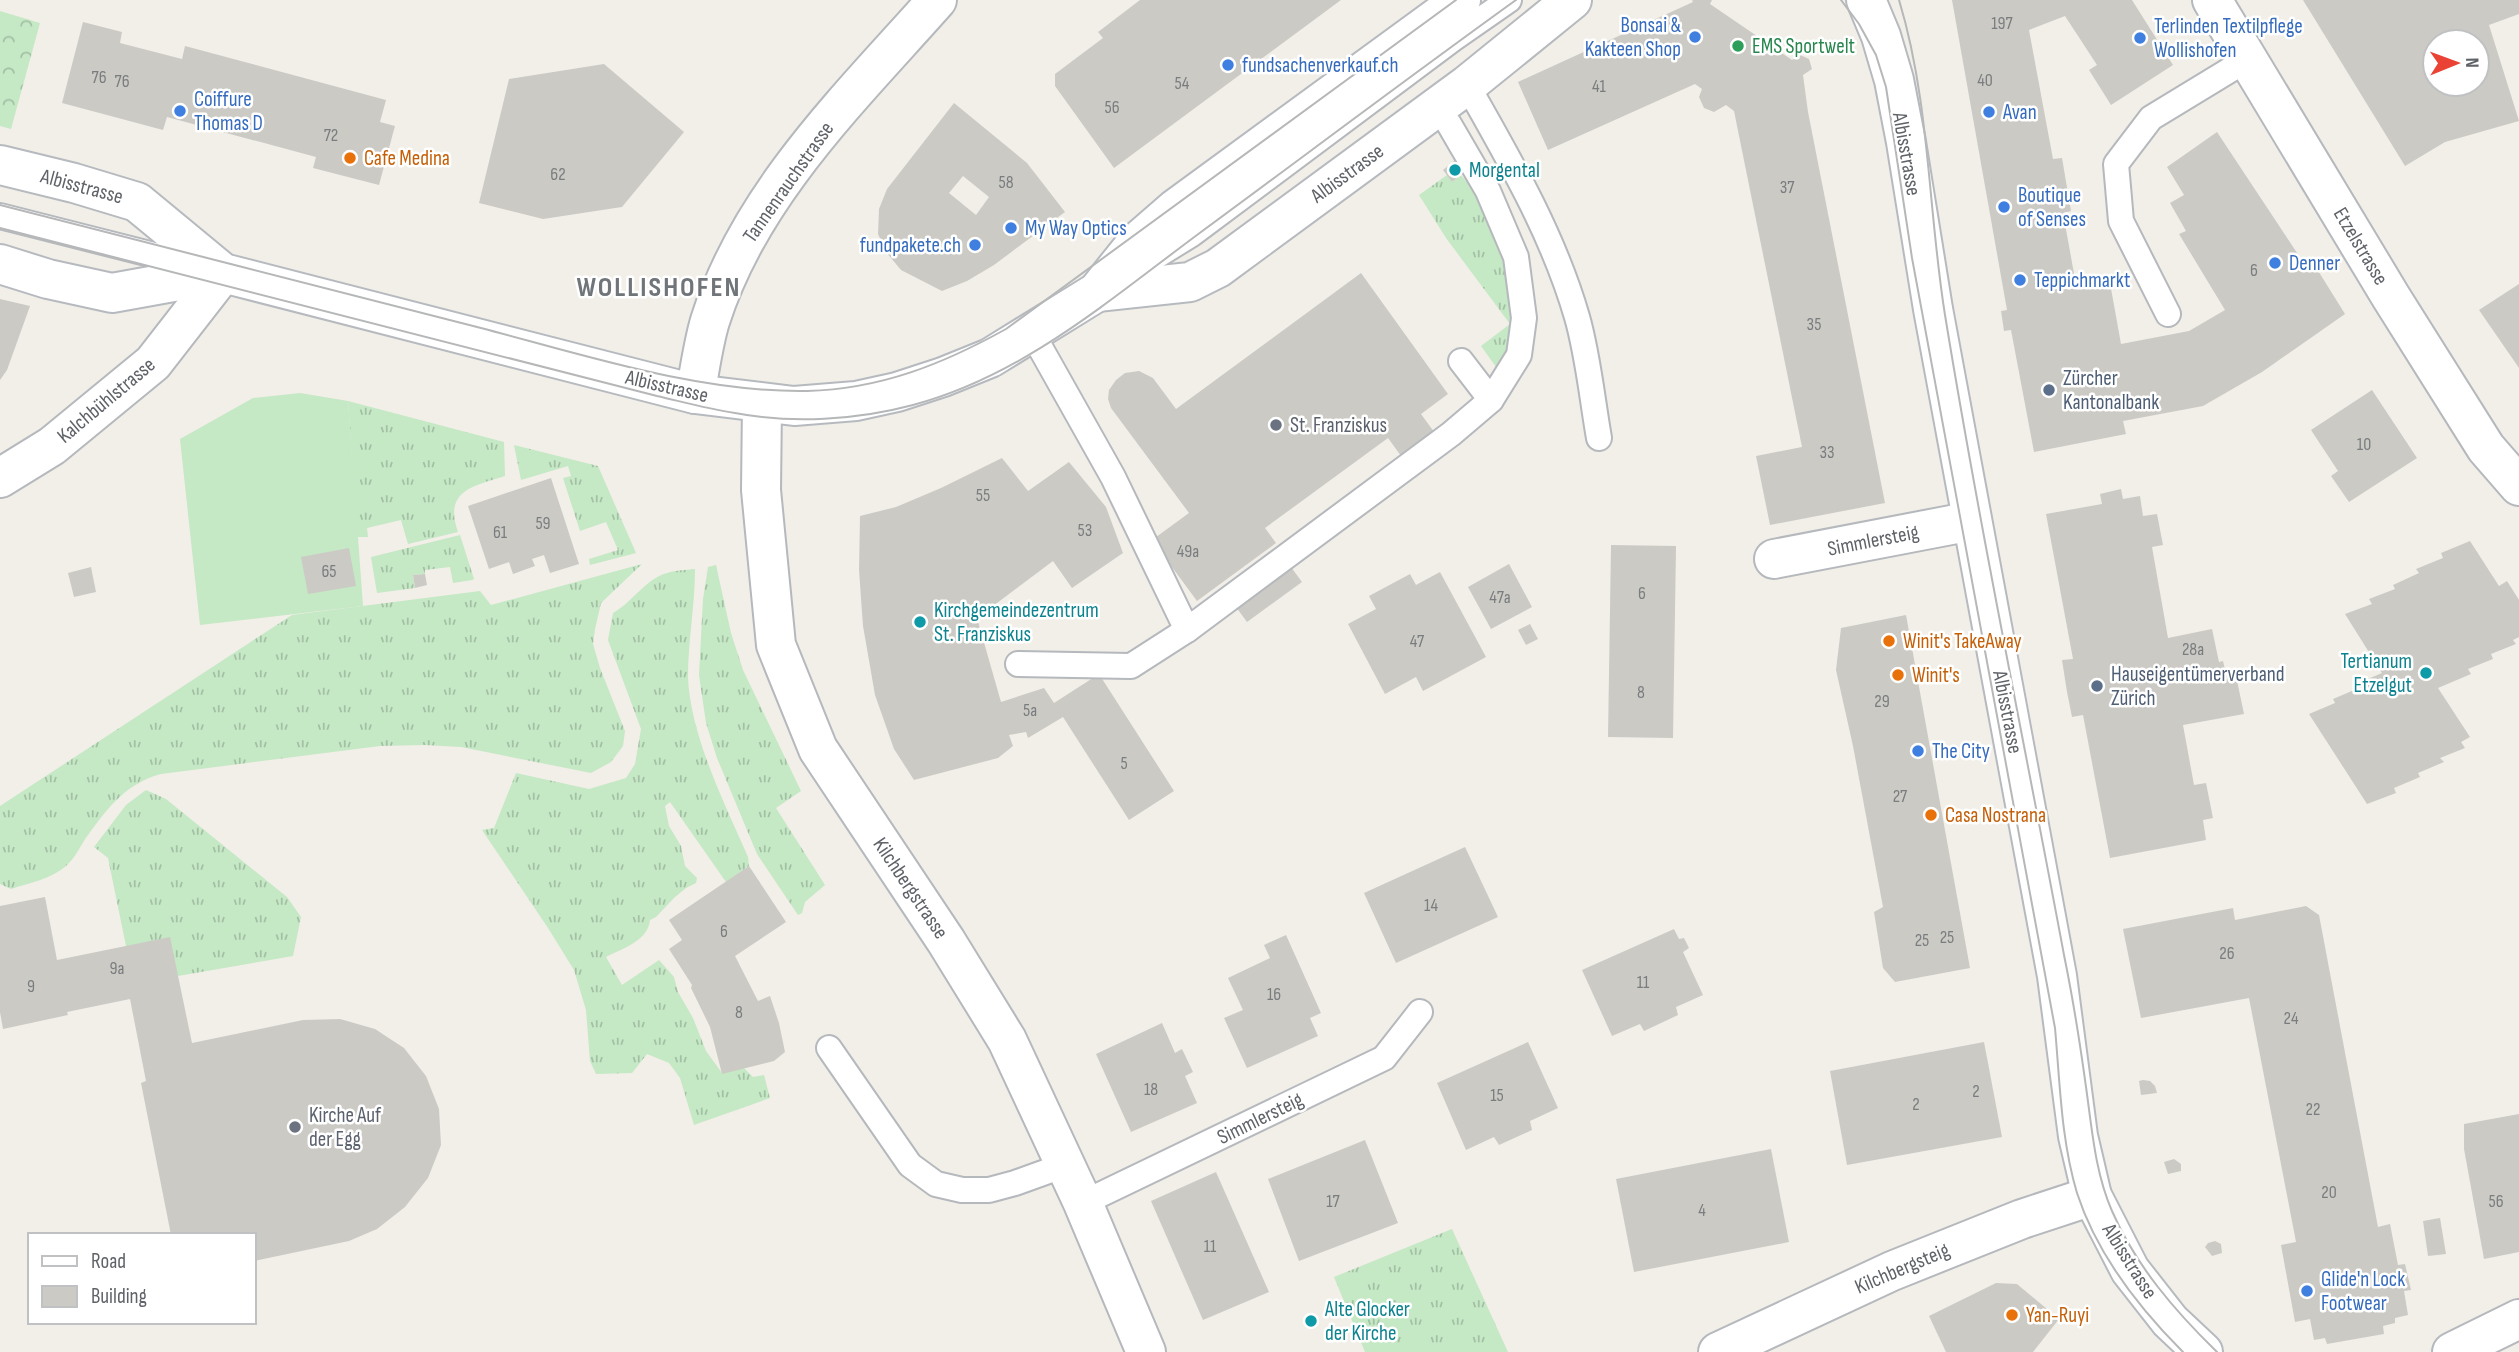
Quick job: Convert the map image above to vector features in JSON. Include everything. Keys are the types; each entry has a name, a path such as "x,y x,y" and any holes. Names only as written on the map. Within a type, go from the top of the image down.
{"main road":[{"name":"Tannenrauchstrasse","path":"695,394 710,321 751,227 827,124 937,0"},
{"name":"Albisstrasse","path":"0,264 48,279 112,293 223,273 695,394 794,406 856,401 897,392 990,358 1097,292 1137,242 1175,209 1461,0"},
{"name":"Albisstrasse","path":"1097,292 1190,282 1218,268 1467,85 1572,0"},
{"name":"Albisstrasse","path":"1866,0 1881,36 1894,80 1933,309 2056,969 2078,1136 2092,1196 2130,1270 2170,1321 2203,1352"},
{"name":"Etzelstrasse","path":"2212,0 2391,297 2486,448 2519,486"},
{"name":"Albisstrasse","path":"0,165 136,202 223,273"},
{"name":"Kalchbühlstrasse","path":"0,478 52,446 153,363 223,273"},
{"name":"Kilchbergstrasse","path":"762,404 761,490 776,645 818,750 946,942 1007,1040 1083,1203 1146,1352"},
{"name":"Simmlersteig","path":"1774,559 1972,521"},
{"name":"Kilchbergsteig","path":"1718,1352 1892,1271 2022,1219 2092,1196"},
{"path":"2452,1352 2519,1318"}],"lane":[{"name":"Albisstrasse","path":"1097,292 1192,234 1452,39 1509,0"},
{"path":"2168,314 2122,221 2116,164 2151,118 2248,59"},
{"path":"1467,85 1525,188 1558,265 1577,318 1599,438"},
{"path":"1018,664 1131,666 1188,630 1451,434 1490,400 1519,355 1524,318 1516,257 1488,191 1449,124"},
{"name":"Albisstrasse","path":"0,216 223,273"},
{"path":"1032,333 1113,477 1188,630"},
{"path":"1461,361 1490,400"},
{"name":"Simmlersteig","path":"1083,1203 1384,1058 1420,1012"},
{"path":"829,1048 910,1165 936,1184 962,1190 989,1190 1015,1184 1065,1165"}],"green space":[{"path":"0,11 40,23 11,129 0,126"},
{"path":"1447,175 1452,182 1461,175 1481,201 1496,233 1508,270 1513,326 1509,346 1496,367 1481,346 1510,324 1446,238 1419,195"},
{"path":"300,393 348,401 363,606 200,625 180,439 253,398"},
{"path":"348,401 504,442 505,476 473,487 458,498 454,518 458,532 408,544 401,520 367,528 368,537 357,537"},
{"path":"514,445 598,466 636,553 590,565 589,559 618,550 606,522 580,531 563,478 571,476 568,466 521,480"},
{"path":"460,535 474,579 453,583 450,567 425,570 425,574 413,575 415,588 377,593 371,557"},
{"path":"642,564 601,603 593,644 625,731 623,746 611,762 591,773 461,747 425,745 380,746 161,774 138,783 119,797 66,866 40,880 11,889 0,884 0,806 292,615 480,591 491,605"},
{"path":"716,565 731,633 743,670 801,791 776,808 825,885 805,902 802,913 798,915 757,854 717,758 706,723 699,675 703,599 708,567"},
{"path":"695,569 688,664 690,699 702,745 719,792 748,857 749,866 726,882 670,802 665,806 669,826 681,846 685,866 697,878 696,883 686,888 650,920 640,939 606,957 622,985 659,960 674,977 678,992 693,1018 706,1051 722,1073 744,1068 753,1077 764,1075 770,1098 694,1125 680,1078 669,1063 647,1054 632,1073 596,1074 590,1061 586,1010 574,970 482,830 494,828 516,773 589,789 626,778 635,764 641,729 608,640 613,613 659,576"},
{"path":"146,790 166,799 287,897 301,917 293,956 178,976 126,946 108,858 94,847 126,805"},
{"path":"1452,1229 1508,1352 1365,1352 1334,1277"}],"building":[{"path":"1140,0 1341,0 1114,168 1055,86 1055,74 1103,38 1098,32"},
{"path":"1692,0 1712,0 1710,4 1792,60 1800,55 1809,59 1812,69 1803,75 1808,112 1885,503 1770,525 1756,456 1802,447 1734,111 1726,105 1714,112 1704,108 1699,97 1702,89 1695,84 1548,150 1518,82 1693,2"},
{"path":"1952,0 2132,0 2173,65 2111,105 2089,70 2097,65 2065,16 2029,30 2053,159 2062,158 2071,211 2063,213 2077,290 2110,283 2121,344 2189,331 2225,310 2179,234 2186,231 2170,203 2184,195 2167,167 2217,132 2309,271 2317,269 2345,314 2262,372 2203,406 2123,421 2126,434 2034,452 2011,330 2004,331 2001,311 2007,310"},
{"path":"2303,0 2519,0 2519,14 2489,25 2490,28 2421,28 2421,98 2491,98 2491,31 2519,121 2445,142 2405,166"},
{"path":"83,22 122,32 120,43 182,59 185,46 386,100 380,122 395,126 379,185 313,168 316,157 167,117 163,130 62,103"},
{"path":"604,64 684,132 622,207 543,219 479,203 509,79"},
{"path":"954,103 1027,163 1065,212 994,265 967,281 942,291 901,270 886,252 878,234 879,209 887,189","holes":["963,176 989,197 976,215 949,193"]},
{"name":"Morgental","path":"1459,157 1467,170 1452,182 1443,170"},
{"name":"St. Franziskus","path":"1361,273 1448,394 1421,414 1437,436 1404,460 1388,438 1265,528 1276,543 1197,601 1152,540 1189,513 1111,408 1109,390 1125,373 1139,371 1153,378 1176,409"},
{"path":"2519,284 2519,368 2479,310"},
{"path":"0,299 30,306 7,370 0,380"},
{"path":"2372,390 2417,458 2349,502 2331,476 2338,471 2311,430"},
{"name":"Kirchgemeindezentrum St. Franziskus","path":"1002,458 1028,491 1069,462 1106,507 1123,553 1072,588 1053,561 977,618 1001,702 1044,688 1054,703 1099,674 1174,791 1129,820 1063,717 1028,738 1026,732 1009,735 1013,746 998,758 914,780 894,749 875,695 863,626 859,570 860,516 896,507"},
{"path":"551,478 579,564 550,573 544,555 532,559 535,566 513,574 509,562 489,569 468,506"},
{"path":"2121,489 2123,499 2140,496 2143,516 2157,514 2163,545 2152,547 2168,638 2212,629 2219,662 2223,661 2226,674 2235,671 2244,714 2183,725 2194,785 2206,783 2213,818 2203,820 2206,840 2110,858 2083,715 2072,717 2067,692 2062,660 2073,659 2046,514 2102,504 2100,494"},
{"name":"Tertianum Etzelgut","path":"2470,541 2499,586 2507,581 2519,600 2519,637 2513,640 2516,644 2491,654 2493,659 2468,669 2471,674 2438,688 2470,737 2461,742 2465,748 2440,758 2444,762 2418,773 2420,777 2394,788 2396,793 2367,804 2309,714 2335,703 2333,699 2359,688 2356,684 2382,673 2345,614 2372,604 2369,599 2395,589 2393,585 2419,573 2416,569 2443,558 2441,553"},
{"path":"1611,545 1676,546 1673,738 1608,737"},
{"path":"349,548 356,586 308,594 301,557"},
{"path":"1509,564 1532,607 1491,629 1468,587"},
{"path":"91,567 96,592 74,597 68,573"},
{"path":"1291,567 1302,582 1247,622 1236,607"},
{"path":"1440,572 1486,657 1423,691 1416,677 1385,694 1348,624 1376,609 1369,596 1410,574 1416,585"},
{"path":"425,574 427,585 415,588 413,575"},
{"path":"1906,615 1970,968 1895,982 1883,968 1874,912 1883,907 1836,670 1841,628"},
{"path":"1530,624 1538,639 1526,645 1518,630"},
{"path":"1465,847 1498,917 1396,963 1364,893"},
{"path":"749,866 786,922 735,956 758,1001 770,996 785,1052 774,1061 722,1074 710,1027 691,988 692,985 669,949 682,940 669,920"},
{"name":"Kirche Auf der Egg","path":"45,897 57,960 170,937 192,1043 303,1020 340,1019 375,1029 404,1048 426,1076 439,1109 441,1145 428,1178 405,1207 377,1229 349,1241 256,1261 256,1233 171,1233 141,1083 146,1081 130,999 3,1029 0,1012 0,906"},
{"path":"2306,906 2319,915 2378,1227 2390,1224 2398,1265 2405,1264 2411,1290 2404,1291 2408,1315 2395,1318 2395,1323 2383,1326 2384,1334 2327,1344 2325,1338 2314,1340 2310,1319 2295,1322 2281,1245 2296,1242 2249,998 2141,1018 2123,929 2233,908 2235,920"},
{"path":"1674,929 1679,939 1684,938 1689,948 1683,952 1703,995 1676,1007 1678,1015 1644,1031 1640,1024 1612,1036 1582,970"},
{"path":"1286,935 1321,1013 1310,1018 1318,1036 1247,1068 1224,1018 1243,1010 1228,978 1270,958 1264,945"},
{"path":"1162,1023 1175,1053 1182,1049 1193,1072 1185,1076 1197,1103 1131,1132 1096,1054"},
{"path":"1528,1042 1558,1108 1530,1121 1532,1130 1499,1145 1494,1137 1466,1150 1437,1083"},
{"path":"1984,1042 2002,1137 1847,1165 1830,1071"},
{"path":"2139,1081 2150,1081 2157,1093 2141,1095"},
{"path":"2519,1114 2519,1252 2484,1259 2464,1149 2464,1124"},
{"path":"1365,1140 1398,1223 1299,1261 1268,1179"},
{"path":"1771,1149 1789,1242 1634,1272 1616,1179"},
{"path":"2174,1159 2181,1164 2181,1171 2168,1174 2164,1162"},
{"path":"1216,1172 1269,1292 1203,1320 1151,1201"},
{"path":"2440,1218 2446,1254 2428,1256 2423,1221"},
{"path":"2215,1241 2221,1244 2222,1253 2212,1256 2205,1247"},
{"path":"1996,1283 2017,1284 2059,1319 2033,1352 1946,1352 1929,1316"}],"tram line":[{"path":"0,205 642,370 725,386 766,390 834,389 886,380 911,372 959,353 1006,329 1456,0"},
{"path":"0,228 706,407 757,416 802,419 870,414 913,405 953,392 1027,356 1062,334 1516,0"},
{"path":"1841,0 1859,24 1876,55 1886,87 1912,258 2055,1028 2062,1111 2077,1193 2085,1216 2107,1259 2150,1317 2183,1352"},
{"path":"1899,0 1917,77 1923,117 1945,315 1987,555 2079,1038 2098,1166 2112,1211 2145,1269 2172,1304 2217,1352"}],"place":[{"name":"Bonsai & Kakteen Shop","path":"1695,37"},
{"name":"Terlinden Textilpflege Wollishofen","path":"2140,38"},
{"name":"EMS Sportwelt","path":"1738,46"},
{"name":"fundsachenverkauf.ch","path":"1228,65"},
{"name":"Coiffure Thomas D","path":"180,111"},
{"name":"Avan","path":"1989,112"},
{"name":"Cafe Medina","path":"350,158"},
{"name":"Morgental","path":"1455,170"},
{"name":"Boutique of Senses","path":"2004,207"},
{"name":"My Way Optics","path":"1011,228"},
{"name":"fundpakete.ch","path":"975,245"},
{"name":"Denner","path":"2275,263"},
{"name":"Teppichmarkt","path":"2020,280"},
{"name":"Zürcher Kantonalbank","path":"2049,390"},
{"name":"St. Franziskus","path":"1276,425"},
{"name":"Kirchgemeindezentrum St. Franziskus","path":"920,622"},
{"name":"Winit's TakeAway","path":"1889,641"},
{"name":"Tertianum Etzelgut","path":"2426,673"},
{"name":"Winit's","path":"1898,675"},
{"name":"Hauseigentümerverband Zürich","path":"2097,686"},
{"name":"The City","path":"1918,751"},
{"name":"Casa Nostrana","path":"1931,815"},
{"name":"Kirche Auf der Egg","path":"295,1127"},
{"name":"Glide'n Lock Footwear","path":"2307,1291"},
{"name":"Yan-Ruyi","path":"2012,1315"},
{"name":"Alte Glocker der Kirche","path":"1311,1321"}],"district":[{"name":"WOLLISHOFEN","path":"659,286"}]}
